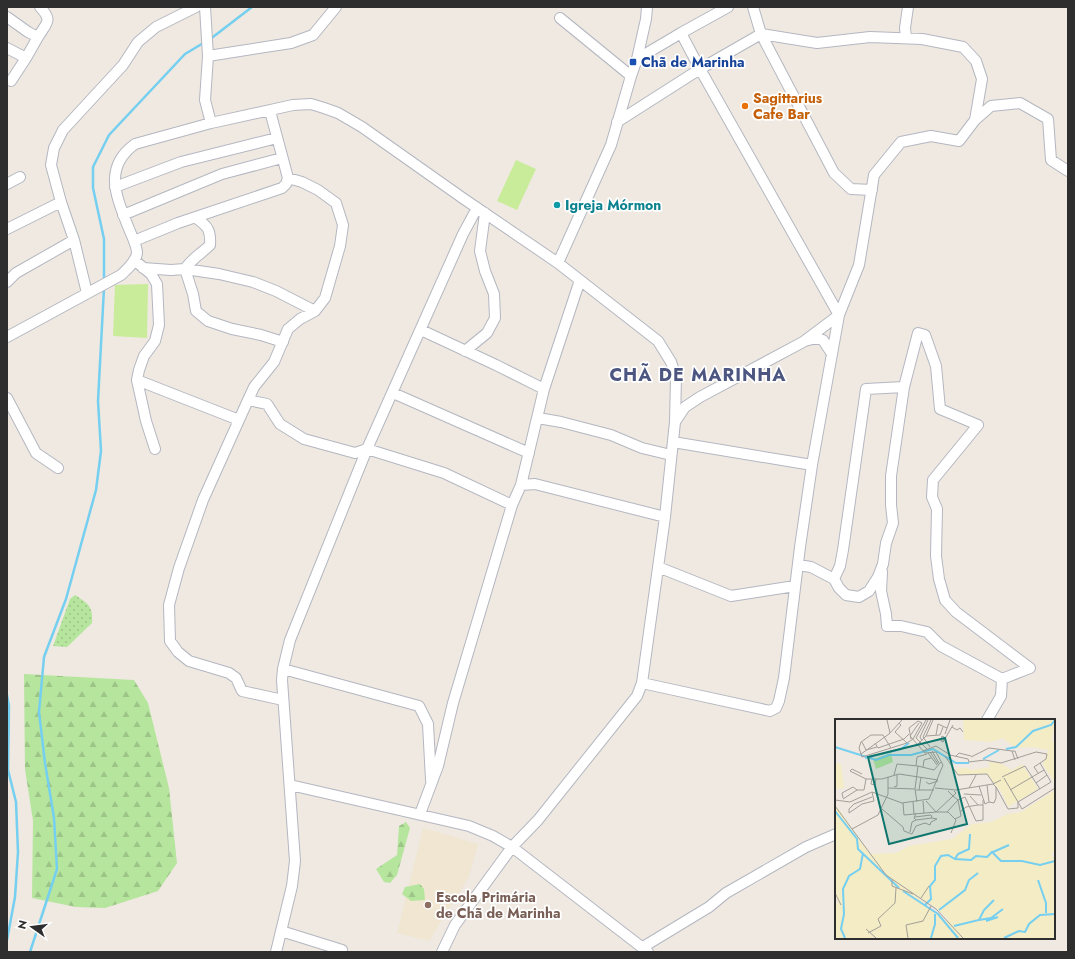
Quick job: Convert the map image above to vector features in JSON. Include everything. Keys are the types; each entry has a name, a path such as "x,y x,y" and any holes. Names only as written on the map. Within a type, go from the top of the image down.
{"street":[{"path":"8,82 26,58 48,22 46,14 40,7"},
{"path":"89,292 51,165 54,148 63,130 123,65 138,42 156,27 196,7"},
{"path":"205,7 208,56 205,100 211,123"},
{"path":"208,56 291,43 313,35 336,7"},
{"path":"558,263 611,145 637,59 646,19 647,7"},
{"path":"637,59 728,7"},
{"path":"753,7 761,34 834,173 851,190 872,190"},
{"path":"906,38 905,28 908,7"},
{"path":"7,17 28,32 38,37"},
{"path":"560,18 631,76"},
{"path":"681,33 700,70 839,315"},
{"path":"617,122 761,34 817,43 870,37 922,39 963,47 976,61 982,79 975,120"},
{"path":"7,48 26,58"},
{"path":"7,337 121,275 132,264 137,253 115,187 114,174 119,160 126,151 135,144 211,123 293,105 311,104 338,113 362,127 558,263 658,341 671,362 676,378 675,422 665,517 642,683 637,696 538,820 512,848 455,925 442,952"},
{"path":"642,683 770,711 776,708 779,702 784,678 812,466 839,315 859,265 874,175 901,142 931,136 959,141 975,120 991,106 1020,104 1048,118 1052,160 1068,171"},
{"path":"134,241 282,188 286,184 288,178 270,111"},
{"path":"115,187 181,162 277,138"},
{"path":"124,215 222,174 282,158"},
{"path":"7,184 20,177"},
{"path":"283,700 242,691 236,678 229,673 189,661 178,652 170,641 169,605 179,568 203,500 254,387 274,362 288,330 300,319 315,311 325,298 340,246 343,225 336,203 318,190 302,182 288,178"},
{"path":"7,229 61,202"},
{"path":"276,952 292,886 295,861 283,700 283,669 290,640 368,449 463,234 481,211"},
{"path":"465,351 487,333 495,318 494,294 480,251 481,211"},
{"path":"196,218 206,224 211,235 210,245 205,251 190,261 185,269 193,294 196,311 208,322 283,342"},
{"path":"7,282 16,272 74,240"},
{"path":"134,260 151,274 156,284 159,325 155,341 144,356 137,380 146,421 155,449"},
{"path":"143,268 172,270 185,269 218,274 253,282 315,311"},
{"path":"420,814 438,766 454,703 512,505 521,484 544,389 580,280"},
{"path":"675,422 686,407 700,397 803,342 839,315"},
{"path":"421,330 544,389"},
{"path":"918,333 924,335 936,366 940,410 978,426 933,480 932,497 937,509 936,556 938,579 945,600 956,612 1030,668 1002,679 940,646 926,632 901,626 887,626 881,591 886,542 892,524 890,506 891,476 904,388 918,333"},
{"path":"803,342 816,338 824,340 832,354"},
{"path":"137,380 239,420"},
{"path":"834,579 840,566 844,550 866,389 904,388"},
{"path":"393,393 529,453"},
{"path":"7,398 36,453 58,468"},
{"path":"248,400 267,404 280,424 304,439 355,454 368,449 444,473 512,505"},
{"path":"538,418 561,422 611,435 642,448 671,455"},
{"path":"673,442 812,466"},
{"path":"521,484 535,484 665,517"},
{"path":"798,566 811,567 834,579 839,588 846,595 859,597 869,591 878,578 883,564"},
{"path":"658,567 731,596 795,586"},
{"path":"283,669 418,706 428,724 431,784"},
{"path":"988,719 1001,696 1002,679"},
{"path":"290,785 469,826 493,836 512,848 645,950 709,907 726,893 806,847 835,834"},
{"path":"281,931 342,950 342,952"}],"shaded area":[{"name":"Escola Primária de Chã de Marinha","path":"423,828 478,844 469,877 429,941 397,933"}],"green space":[{"path":"516,160 536,169 517,210 497,201"},
{"path":"148,284 147,338 113,336 115,285"},
{"path":"75,595 84,601 91,609 92,623 67,647 53,646 70,599"},
{"path":"24,674 134,680 148,703 169,788 177,863 158,891 105,908 76,907 32,898 33,821 25,769"},
{"path":"406,822 410,828 397,875 390,883 384,882 376,869 397,855 399,826"},
{"path":"420,884 424,889 425,900 411,901 402,894 405,887"}],"waterway":[{"path":"209,40 252,7"},
{"path":"104,281 104,239 93,188 93,167 109,135 185,54 205,42"},
{"path":"30,952 57,869 54,818 45,763 39,712 44,657 66,599 96,490 101,451 98,401 104,288"},
{"path":"7,695 9,706 8,770 16,802 18,852 15,897 7,940"}],"place":[{"name":"Chã de Marinha","path":"633,62"},
{"name":"Sagittarius Cafe Bar","path":"745,106"},
{"name":"Igreja Mórmon","path":"557,205"},
{"name":"Escola Primária de Chã de Marinha","path":"428,905"}],"district":[{"name":"CHÃ DE MARINHA","path":"698,375"}]}
